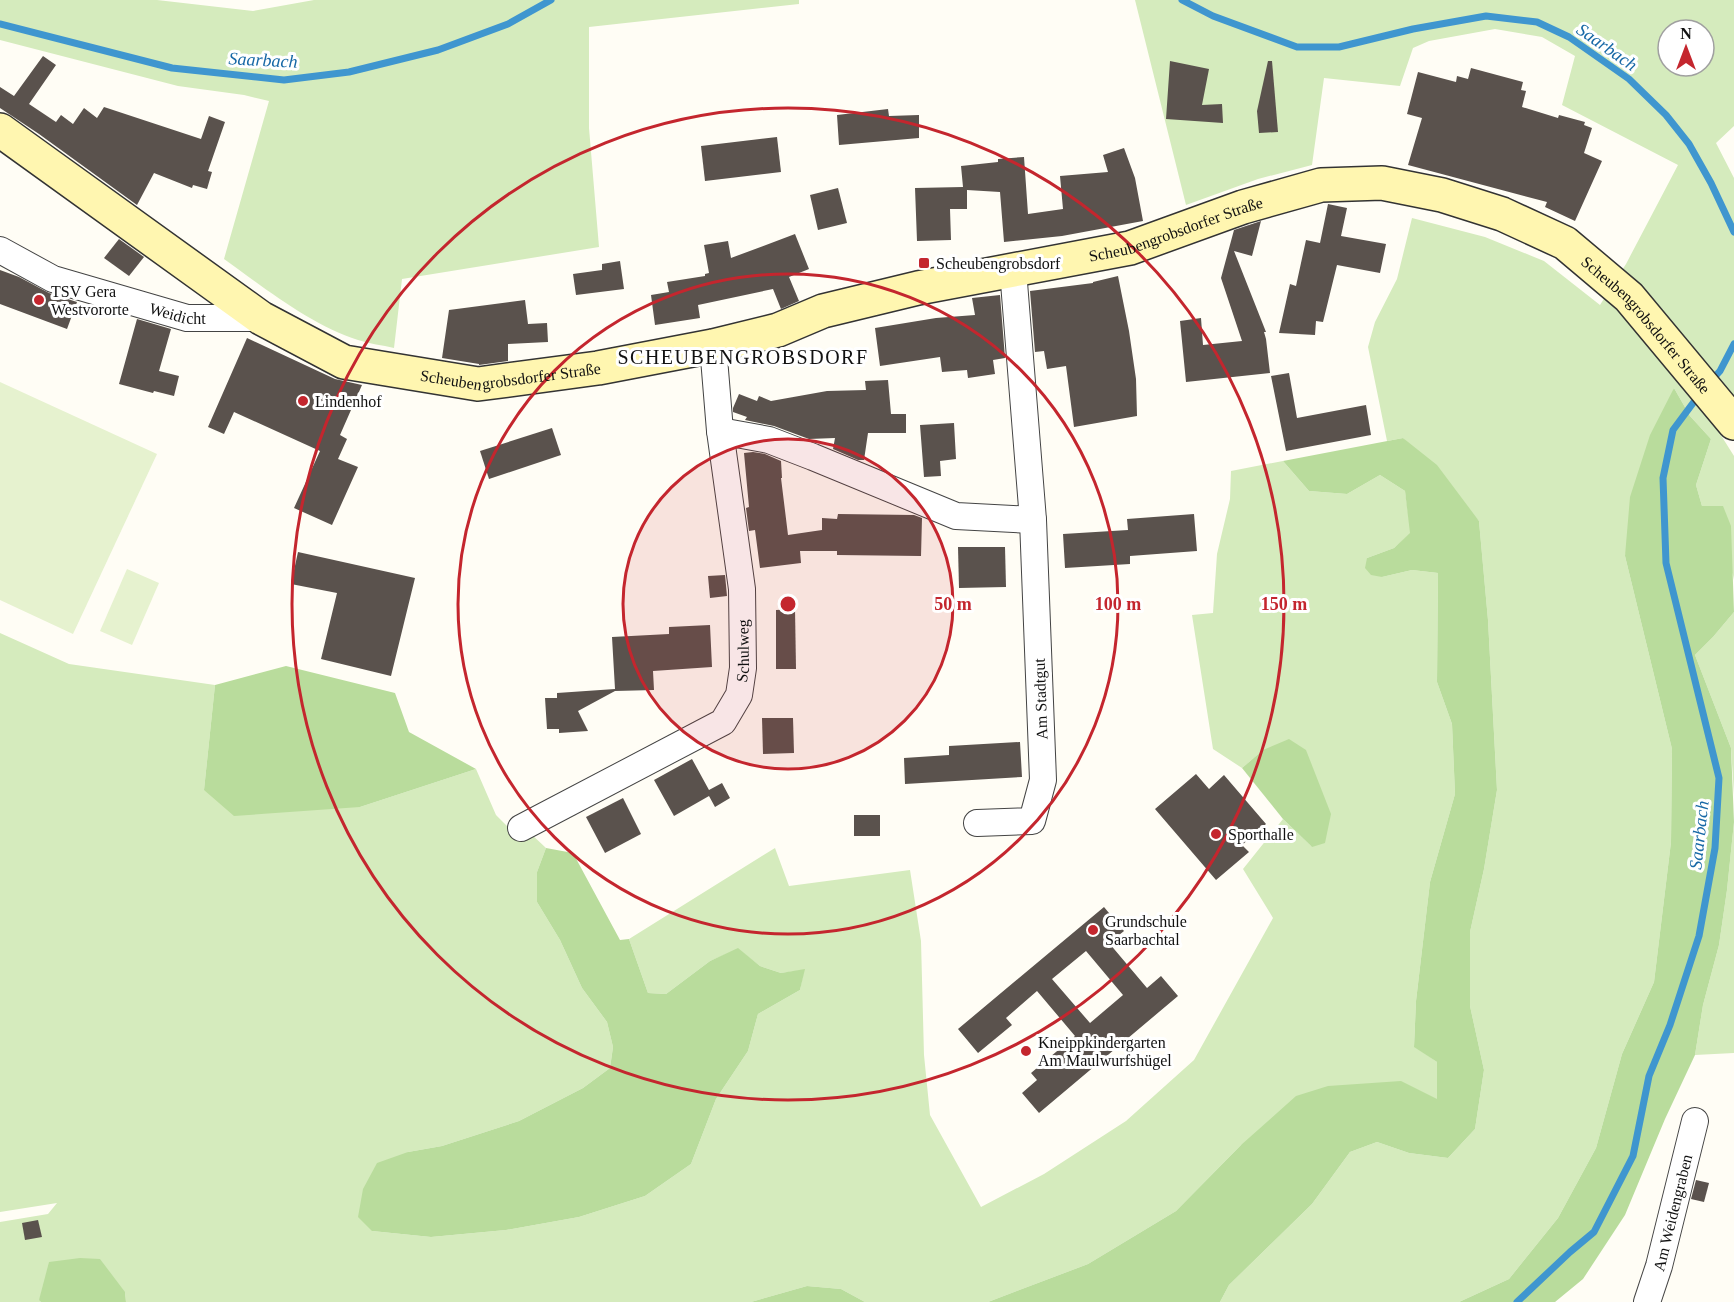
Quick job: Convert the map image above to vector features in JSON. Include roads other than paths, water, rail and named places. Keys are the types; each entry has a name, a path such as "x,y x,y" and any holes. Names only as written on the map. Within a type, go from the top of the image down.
{"main road":[{"name":"Scheubengrobsdorfer Straße","path":"0,130 261,318 344,362 478,384 598,368 714,346 778,330 823,311 918,288 1130,248 1244,207 1321,185 1382,183 1442,195 1502,214 1565,243 1629,297 1734,422"}],"street":[{"name":"Weidicht","path":"0,250 52,279 187,318 261,318"},
{"name":"Am Stadtgut","path":"977,824 1032,821 1043,780 1033,520 1013,270"},
{"name":"Schulweg","path":"521,828 723,722 739,695 744,668 742,589 720,431 714,346"},
{"path":"720,431 769,440 956,516 1033,520"},
{"name":"Am Weidengraben","path":"1647,1302 1659,1266 1695,1121"}],"waterway":[{"name":"Saarbach","path":"0,24 172,68 284,80 349,72 438,50 508,24 551,0"},
{"name":"Saarbach","path":"1182,0 1213,16 1297,47 1339,47 1413,29 1486,16 1537,22 1569,37 1629,79 1666,115 1689,144 1711,183 1734,232"},
{"name":"Saarbach","path":"1710,382 1720,371 1734,344"},
{"name":"Saarbach","path":"1517,1302 1594,1232 1633,1156 1649,1076 1670,1025 1699,936 1715,848 1719,778 1666,563 1663,478 1673,430 1699,395"}],"place":[{"name":"Scheubengrobsdorf","path":"924,263"},
{"name":"TSV Gera Westvororte","path":"39,300"},
{"name":"Lindenhof","path":"303,401"},
{"name":"Sporthalle","path":"1216,834"},
{"name":"Grundschule Saarbachtal","path":"1093,930"},
{"name":"Kneippkindergarten Am Maulwurfshügel","path":"1026,1051"}],"district":[{"name":"SCHEUBENGROBSDORF","path":"743,357"}]}
